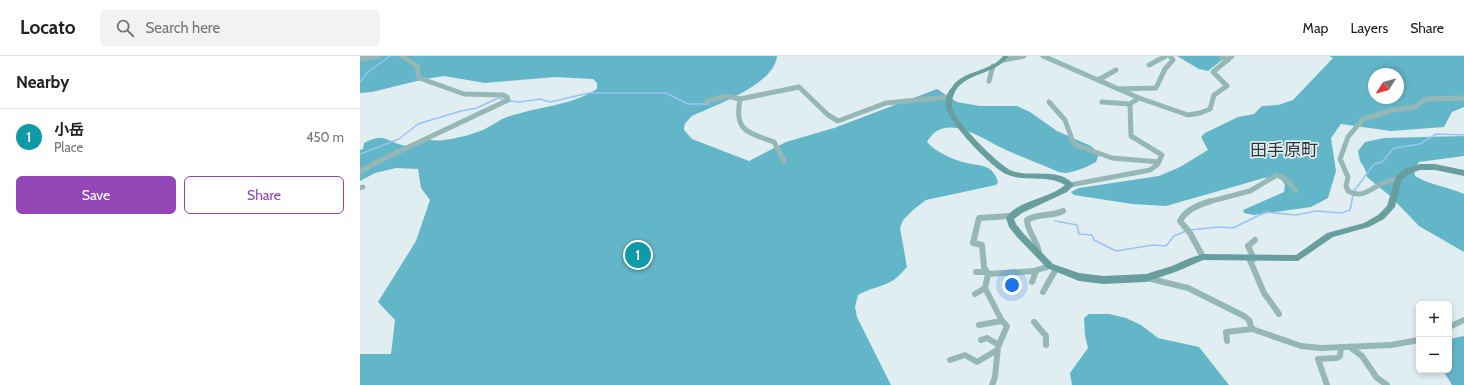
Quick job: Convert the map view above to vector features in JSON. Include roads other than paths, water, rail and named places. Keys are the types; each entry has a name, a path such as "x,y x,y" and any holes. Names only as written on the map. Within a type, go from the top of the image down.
{"street":[{"path":"360,59 380,56"},
{"path":"360,172 376,162 506,101 507,96 464,94 418,78 417,66 402,56"},
{"path":"1024,56 1005,58 982,73 959,82 949,97 949,108 955,120 1003,168 1012,173 1056,179 1070,185"},
{"path":"1043,56 1139,98 1188,114 1206,110 1211,106 1214,95 1227,86 1213,72 1232,56"},
{"path":"1149,65 1166,56"},
{"path":"1119,89 1156,88 1165,70 1170,65 1172,60 1170,56"},
{"path":"1220,56 1228,60"},
{"path":"991,79 993,66"},
{"path":"1098,80 1116,70"},
{"path":"707,101 727,96 740,99 799,87 828,115 838,121 886,103 949,97"},
{"path":"1102,102 1130,104 1139,98"},
{"path":"1464,98 1426,99 1415,107 1393,110 1363,119 1348,137 1340,159 1348,177 1346,190 1353,194 1366,194 1384,183 1399,178 1408,171 1420,168 1441,168 1464,173"},
{"path":"740,99 739,122 744,128 774,142 784,162"},
{"path":"1049,102 1065,120 1076,144 1112,158 1159,162"},
{"path":"992,385 995,377 998,347 1007,326 1002,321 986,288 987,273 984,267 982,245 973,243 979,218 1010,216 1016,211 1032,206 1065,190 1070,185 1150,170 1159,162 1162,155 1132,136 1130,104"},
{"path":"1203,257 1188,231 1180,221 1180,218 1184,214 1214,199 1250,192 1276,175 1282,177 1296,190"},
{"path":"1010,216 1012,225 1038,256 1053,267 1079,277 1095,280 1146,278 1175,269 1203,257 1298,258 1330,235 1366,225 1382,217 1391,207 1399,178"},
{"path":"1038,256 1040,254 1038,247 1027,225 1027,220 1034,216 1057,215 1063,211"},
{"path":"1256,240 1248,246 1251,258 1264,293 1279,314"},
{"path":"976,272 1036,271 1053,267"},
{"path":"1043,292 1053,267"},
{"path":"1032,282 1036,271"},
{"path":"1146,278 1188,288 1244,316 1249,320 1252,329"},
{"path":"975,294 986,288"},
{"path":"1452,326 1464,320"},
{"path":"979,325 1002,321"},
{"path":"1034,322 1046,336 1046,345"},
{"path":"1227,341 1226,332 1252,329 1281,340 1312,348 1392,345 1416,341"},
{"path":"981,340 987,338 998,347"},
{"path":"950,360 965,355 977,362 998,347"},
{"path":"1327,385 1318,359 1337,358 1340,356 1342,347"},
{"path":"1350,347 1362,356 1377,378 1387,385"}],"waterway":[{"path":"360,82 368,72 390,56"},
{"path":"509,101 520,102 540,99 550,102 589,93 666,93 688,104 709,104"},
{"path":"360,154 399,139 418,124 461,111 477,108 498,98 505,100"},
{"path":"1354,191 1374,164 1382,162 1394,148 1420,144 1436,134 1464,135"},
{"path":"1190,230 1219,227 1233,228 1266,212 1296,215 1316,211 1341,213 1350,210 1353,195"},
{"path":"1055,221 1077,225 1079,234 1092,235 1094,240 1116,251 1153,245 1166,246 1174,236 1186,231"}],"place":[{"name":"小岳","path":"638,255"}],"district":[{"name":"田手原町","path":"1284,150"}]}
